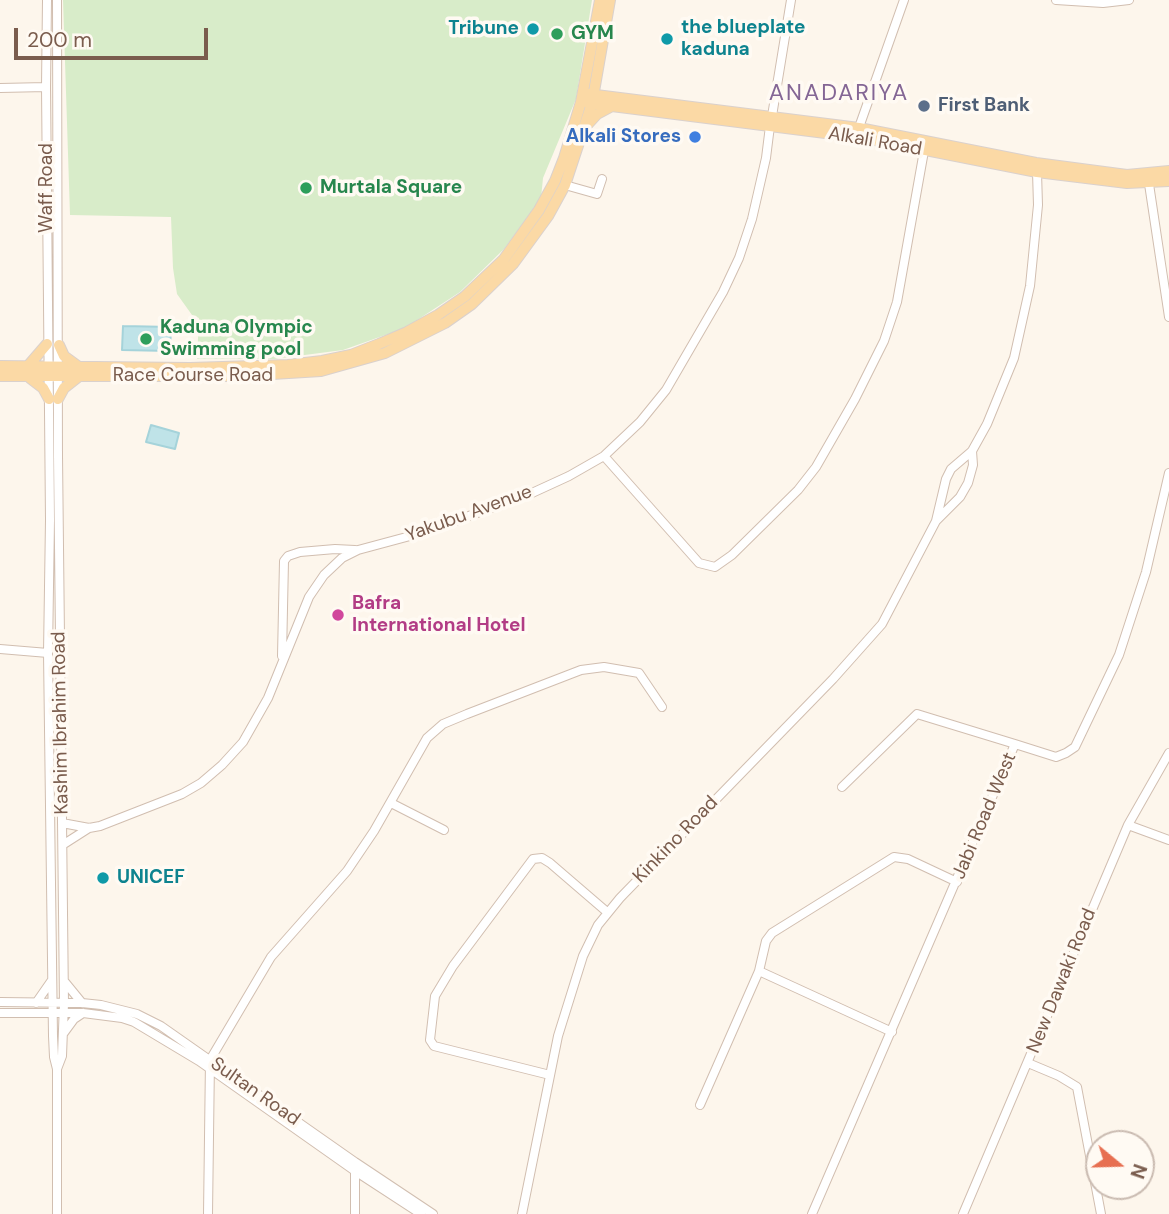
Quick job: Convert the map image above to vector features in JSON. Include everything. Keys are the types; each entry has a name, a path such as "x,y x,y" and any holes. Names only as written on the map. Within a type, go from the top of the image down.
{"main road":[{"name":"Race Course Road","path":"27,371 287,375 321,371 385,353 445,323 494,284 530,242 565,185 586,126 600,0"},
{"name":"Race Course Road","path":"80,372 288,365 351,355 407,332 464,297 504,259 522,236 555,180 597,72 610,0"},
{"path":"586,126 614,102 597,72"},
{"name":"Alkali Road","path":"587,98 858,133 1036,163 1127,175 1169,171"},
{"name":"Alkali Road","path":"858,133 924,150 1037,172 1149,184 1169,181"},
{"path":"0,376 27,371 47,344"},
{"path":"0,366 27,371 53,399 80,372 64,356 59,345"}],"street":[{"name":"Waff Road","path":"47,0 47,344 54,372"},
{"name":"Waff Road","path":"54,372 59,345 57,0"},
{"name":"Yakubu Avenue","path":"64,844 89,828 182,794 222,765 243,741 268,698 309,597 324,575 342,558 358,550 425,532 532,493 604,456 640,422 666,390 723,292 739,258 752,219 766,158 791,0"},
{"path":"858,133 904,0"},
{"path":"1056,0 1103,3 1129,0"},
{"path":"0,88 46,87"},
{"path":"604,456 699,563 715,566 732,555 798,491 816,467 884,341 897,302 924,150"},
{"name":"Kinkino Road","path":"522,1214 558,1036 583,956 598,925 607,912 833,679 882,624 936,522 951,469 972,451 987,424 1014,358 1030,286 1038,205 1037,172"},
{"path":"565,185 597,194 602,179"},
{"path":"1149,184 1169,317"},
{"name":"Kashim Ibrahim Road","path":"54,372 48,653 53,1007 62,1056 57,1069 57,1214"},
{"name":"Kashim Ibrahim Road","path":"53,399 64,844 64,1008 58,1035"},
{"name":"Kinkino Road","path":"936,522 960,497 968,483 973,465 972,451"},
{"name":"Jabi Road West","path":"812,1214 1015,744 1056,757 1075,747 1119,654 1146,572 1169,472"},
{"path":"282,662 284,561 288,556 300,552 358,550"},
{"path":"0,649 48,653"},
{"path":"208,1214 209,1063 271,957 347,871 391,803 427,738 443,724 581,670 604,667 637,672 662,707"},
{"path":"49,700 61,699"},
{"path":"842,787 917,713 1015,744"},
{"name":"New Dawaki Road","path":"963,1214 1128,825 1169,753"},
{"path":"391,803 444,830"},
{"path":"62,822 89,828"},
{"path":"1128,825 1169,840"},
{"path":"550,1075 434,1046 430,1040 435,996 453,966 533,859 542,858 550,863 607,912"},
{"path":"700,1105 759,971 766,941 772,933 894,858 908,859 957,882"},
{"path":"759,971 892,1032"},
{"path":"36,1003 53,977"},
{"path":"36,1012 58,1035 82,1008 63,980"},
{"path":"0,1002 36,1003 53,1007"},
{"name":"Sultan Road","path":"53,1007 82,1008 101,1005 136,1014 161,1026 355,1171 422,1214"},
{"path":"0,1013 36,1012 53,1007"},
{"name":"Sultan Road","path":"209,1063 433,1214"},
{"path":"1028,1063 1077,1087 1101,1214"},
{"path":"355,1171 355,1214"}],"green space":[{"name":"Murtala Square","path":"63,0 592,0 576,99 543,178 541,198 504,249 460,292 405,328 343,350 274,359 197,359 199,318 192,315 177,294 171,217 70,215"}],"water":[{"name":"Kaduna Olympic Swimming pool","path":"123,326 171,327 170,351 122,350"},
{"path":"151,425 179,433 175,449 146,442"}],"place":[{"name":"Tribune","path":"533,29"},
{"name":"GYM","path":"557,34"},
{"name":"the blueplate kaduna","path":"667,39"},
{"name":"First Bank","path":"924,106"},
{"name":"Alkali Stores","path":"695,137"},
{"name":"Murtala Square","path":"306,188"},
{"name":"Kaduna Olympic Swimming pool","path":"146,339"},
{"name":"Bafra International Hotel","path":"338,615"},
{"name":"UNICEF","path":"103,878"}],"district":[{"name":"ANADARIYA","path":"839,94"}]}
